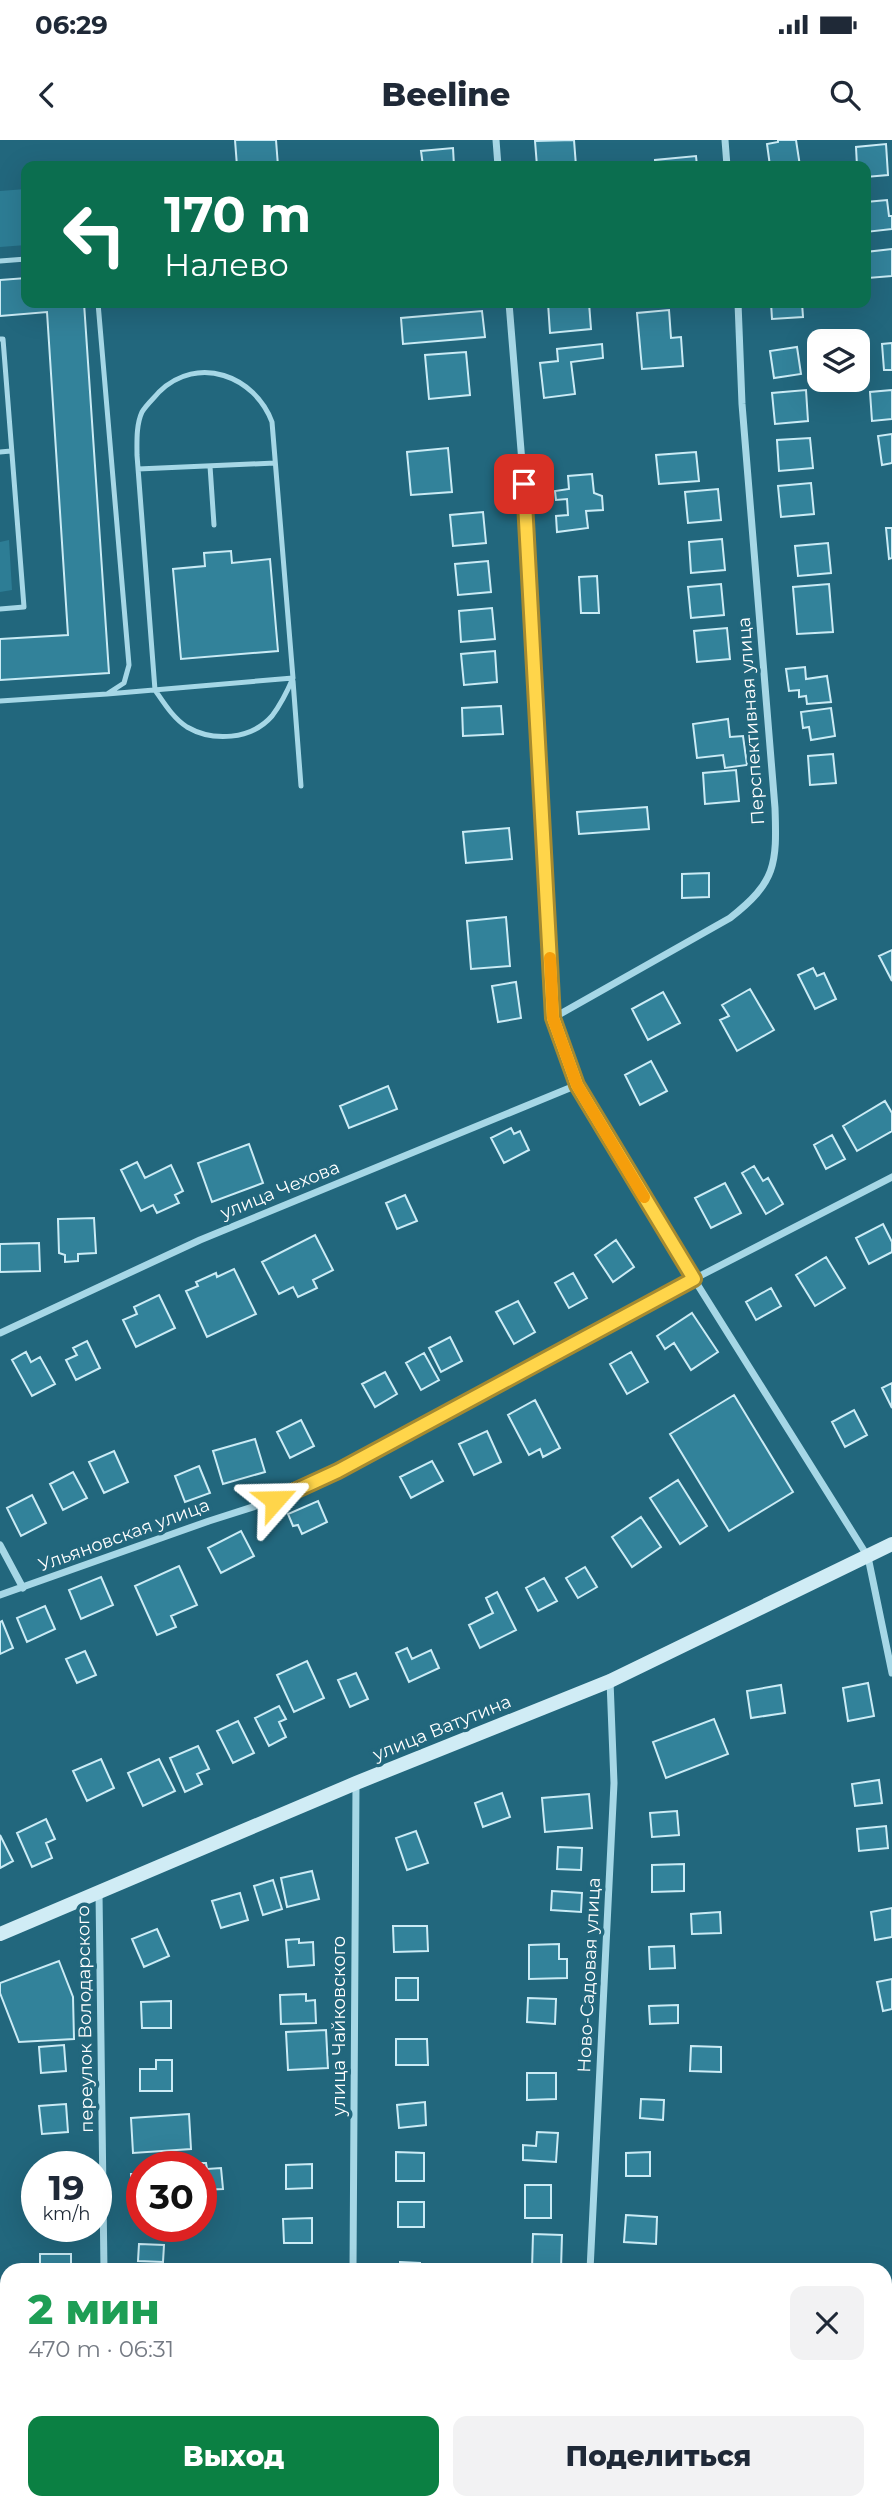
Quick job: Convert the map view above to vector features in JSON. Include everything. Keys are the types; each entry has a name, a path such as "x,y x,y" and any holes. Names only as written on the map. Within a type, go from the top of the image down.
{"main road":[{"name":"улица Ватутина","path":"0,1934 356,1783 610,1681 892,1545"}],"street":[{"path":"496,140 498,161"},
{"path":"725,140 727,161"},
{"path":"509,308 528,536 553,1018 577,1085 694,1279 868,1557 888,1635 892,1673"},
{"name":"Перспективная улица","path":"553,1018 730,918 750,902 768,880 774,864 775,808 741,404 738,308"},
{"name":"улица Чехова","path":"0,1334 200,1240 577,1085"},
{"name":"Ульяновская улица","path":"0,1595 286,1496 892,1177"},
{"path":"0,1545 23,1588"},
{"name":"Ново-Садовая улица","path":"590,2263 614,1783 610,1681"},
{"name":"улица Чайковского","path":"353,2263 356,1783"},
{"name":"переулок Володарского","path":"99,1893 104,2263"}],"lane":[{"path":"0,261 21,259"},
{"path":"98,308 129,665 124,683 107,694"},
{"path":"0,339 4,339 24,607 0,609"},
{"path":"293,678 283,700 270,718 251,731 229,737 206,735 186,726 169,711 155,690 138,469 138,431 142,412 167,385 184,377 205,373 223,374 254,392 267,408 272,422 293,678 301,786"},
{"path":"0,452 11,451"},
{"path":"138,469 275,463"},
{"path":"209,466 214,525"},
{"path":"0,701 293,678"}],"shaded area":[{"path":"21,189 21,245 0,247 0,191"},
{"path":"9,540 12,590 0,592 0,542"}],"building":[{"path":"235,140 276,140 278,161 237,161"},
{"path":"574,140 576,161 537,161 535,141"},
{"path":"796,140 799,161 769,161 767,144"},
{"path":"886,144 888,175 871,177 871,161 857,161 856,147"},
{"path":"453,148 454,161 422,161 421,151"},
{"path":"696,156 696,161 655,161"},
{"path":"887,200 889,216 892,216 892,229 871,231 871,202"},
{"path":"892,249 892,276 871,278 871,251"},
{"path":"21,278 21,308 84,308 109,673 0,680 0,639 68,635 47,312 0,316 0,280"},
{"path":"548,308 589,308 591,329 550,333"},
{"path":"771,308 802,308 803,317 772,319"},
{"path":"669,310 671,338 681,337 683,366 642,369 637,313"},
{"path":"482,311 485,337 403,344 401,318"},
{"path":"892,343 892,370 884,370 882,344"},
{"path":"602,344 603,358 571,362 575,394 544,398 540,363 558,361 557,349"},
{"path":"797,347 801,374 774,378 770,351"},
{"path":"466,352 470,395 429,399 425,355"},
{"path":"806,390 808,421 775,424 772,393"},
{"path":"892,390 892,419 872,421 870,392"},
{"path":"892,434 892,463 882,465 878,436"},
{"path":"810,438 813,468 779,471 777,440"},
{"path":"448,448 452,492 411,495 407,452"},
{"path":"696,452 699,481 659,484 656,455"},
{"path":"592,474 594,493 602,496 603,510 586,511 588,528 557,532 556,516 568,515 567,499 556,500 555,491 569,489 568,476"},
{"path":"811,483 814,514 781,517 778,486"},
{"path":"718,489 721,520 688,523 685,492"},
{"path":"483,512 486,543 453,546 450,515"},
{"path":"886,528 892,528 892,558 889,559"},
{"path":"722,539 725,570 691,573 689,542"},
{"path":"828,543 831,573 798,576 795,546"},
{"path":"231,551 232,563 270,559 278,651 181,659 173,569 205,566 204,553"},
{"path":"488,561 491,592 458,595 455,564"},
{"path":"597,576 599,613 581,613 579,577"},
{"path":"721,584 724,615 691,618 688,587"},
{"path":"829,584 833,632 797,634 793,587"},
{"path":"492,608 495,639 461,642 459,611"},
{"path":"727,628 730,659 697,662 694,631"},
{"path":"495,651 497,682 464,685 461,654"},
{"path":"805,667 806,679 827,676 831,702 807,704 806,696 799,697 799,690 789,691 786,669"},
{"path":"501,706 503,734 463,736 462,708"},
{"path":"831,708 835,736 811,740 809,727 803,728 801,712"},
{"path":"728,719 730,737 743,736 747,765 725,768 723,755 697,758 693,724"},
{"path":"833,754 836,783 810,785 808,756"},
{"path":"736,770 739,801 705,804 703,773"},
{"path":"647,807 649,829 579,834 577,812"},
{"path":"509,828 512,859 466,863 463,832"},
{"path":"709,873 709,897 682,898 682,874"},
{"path":"506,917 510,966 471,969 467,921"},
{"path":"892,950 892,981 879,956"},
{"path":"813,968 817,976 824,973 836,999 815,1009 798,975"},
{"path":"516,982 521,1018 498,1022 492,986"},
{"path":"750,989 774,1030 737,1051 720,1020 729,1016 722,1005"},
{"path":"663,992 680,1023 648,1040 632,1009"},
{"path":"651,1061 667,1091 640,1105 625,1075"},
{"path":"388,1086 397,1109 349,1128 340,1106"},
{"path":"885,1101 892,1113 892,1131 857,1151 843,1126"},
{"path":"511,1128 514,1134 520,1131 529,1150 504,1163 491,1138"},
{"path":"832,1135 845,1159 826,1169 814,1145"},
{"path":"249,1144 263,1183 212,1202 198,1163"},
{"path":"137,1162 145,1178 171,1165 183,1191 175,1195 179,1203 157,1213 153,1205 141,1211 121,1170"},
{"path":"754,1166 763,1181 768,1178 783,1204 766,1214 742,1173"},
{"path":"725,1183 741,1213 711,1228 695,1198"},
{"path":"405,1195 417,1221 397,1229 386,1203"},
{"path":"94,1218 96,1253 78,1254 78,1261 65,1262 65,1255 59,1253 58,1219"},
{"path":"883,1224 892,1242 892,1252 869,1264 856,1238"},
{"path":"315,1235 333,1270 313,1280 317,1288 298,1297 293,1287 279,1294 262,1262"},
{"path":"616,1240 634,1267 613,1282 595,1255"},
{"path":"39,1243 40,1271 0,1272 0,1244"},
{"path":"826,1257 845,1288 815,1306 796,1275"},
{"path":"234,1269 256,1314 207,1337 186,1291 198,1286 196,1282"},
{"path":"573,1273 587,1298 569,1308 555,1283"},
{"path":"771,1288 781,1306 756,1320 746,1302"},
{"path":"159,1295 175,1328 136,1347 123,1320 137,1314 134,1307"},
{"path":"518,1301 535,1332 514,1344 496,1312"},
{"path":"692,1313 718,1352 691,1370 674,1343 665,1349 657,1336"},
{"path":"450,1337 462,1361 441,1372 429,1348"},
{"path":"87,1341 100,1368 76,1380 66,1360 77,1355 73,1348"},
{"path":"26,1352 31,1362 40,1357 55,1384 32,1396 12,1360"},
{"path":"631,1352 648,1382 627,1394 610,1364"},
{"path":"424,1353 439,1380 421,1390 406,1363"},
{"path":"385,1372 397,1394 375,1407 362,1384"},
{"path":"892,1383 892,1408 882,1388"},
{"path":"734,1395 793,1492 729,1531 670,1434"},
{"path":"535,1400 560,1448 543,1457 540,1449 529,1455 508,1415"},
{"path":"854,1410 867,1435 845,1447 832,1422"},
{"path":"301,1420 314,1446 290,1458 277,1432"},
{"path":"487,1431 501,1462 474,1475 459,1444"},
{"path":"255,1439 265,1472 223,1484 213,1451"},
{"path":"114,1451 128,1482 104,1493 89,1462"},
{"path":"432,1461 443,1481 411,1498 400,1477"},
{"path":"199,1466 210,1493 185,1502 175,1476"},
{"path":"73,1472 87,1498 63,1510 50,1484"},
{"path":"678,1480 707,1526 680,1544 650,1498"},
{"path":"32,1495 46,1523 21,1536 7,1508"},
{"path":"318,1501 327,1522 302,1534 298,1525 293,1526 288,1514"},
{"path":"641,1517 661,1547 632,1567 612,1537"},
{"path":"241,1531 254,1556 221,1573 208,1548"},
{"path":"179,1566 197,1605 171,1616 176,1627 157,1635 135,1586"},
{"path":"585,1567 597,1587 578,1598 566,1578"},
{"path":"101,1577 113,1605 81,1619 69,1590"},
{"path":"544,1578 557,1601 538,1611 526,1588"},
{"path":"497,1592 516,1630 480,1648 469,1625 493,1613 486,1598"},
{"path":"45,1606 55,1629 27,1642 17,1618"},
{"path":"2,1621 13,1648 0,1654 0,1622"},
{"path":"407,1648 412,1659 431,1650 439,1668 409,1682 396,1653"},
{"path":"85,1651 96,1675 77,1683 66,1659"},
{"path":"307,1661 324,1698 294,1712 277,1675"},
{"path":"356,1673 368,1699 350,1707 338,1680"},
{"path":"868,1683 874,1716 848,1721 843,1688"},
{"path":"781,1685 785,1713 751,1718 747,1691"},
{"path":"279,1706 286,1719 279,1722 286,1737 269,1746 255,1718"},
{"path":"714,1719 728,1754 666,1778 653,1742"},
{"path":"238,1721 254,1753 233,1763 217,1731"},
{"path":"198,1746 209,1769 197,1774 202,1784 185,1792 170,1758"},
{"path":"101,1759 114,1788 87,1801 73,1771"},
{"path":"159,1759 175,1791 143,1806 128,1773"},
{"path":"879,1780 882,1803 855,1806 852,1784"},
{"path":"502,1793 510,1817 483,1827 475,1803"},
{"path":"589,1794 592,1828 545,1832 542,1798"},
{"path":"677,1811 679,1835 652,1837 650,1813"},
{"path":"46,1819 55,1839 46,1843 52,1858 32,1867 17,1833"},
{"path":"886,1826 888,1848 859,1851 857,1829"},
{"path":"416,1831 428,1863 407,1870 396,1838"},
{"path":"0,1835 13,1861 0,1868"},
{"path":"558,1847 582,1848 581,1870 557,1869"},
{"path":"684,1864 684,1891 652,1892 652,1865"},
{"path":"312,1871 319,1899 287,1907 281,1878"},
{"path":"273,1880 282,1909 263,1915 254,1886"},
{"path":"552,1891 582,1893 581,1912 551,1910"},
{"path":"240,1893 248,1920 221,1928 212,1901"},
{"path":"892,1908 892,1937 875,1940 871,1912"},
{"path":"720,1912 721,1933 692,1934 691,1914"},
{"path":"393,1926 427,1926 428,1951 394,1952"},
{"path":"157,1929 169,1956 144,1967 132,1939"},
{"path":"299,1939 299,1943 313,1942 314,1965 288,1967 286,1940"},
{"path":"559,1944 559,1959 567,1959 567,1978 529,1979 529,1945"},
{"path":"674,1946 675,1968 650,1969 649,1947"},
{"path":"59,1961 73,1997 74,2039 19,2042 0,1993 0,1983"},
{"path":"396,1978 418,1978 418,2000 396,2000"},
{"path":"892,1979 892,2009 883,2011 877,1982"},
{"path":"306,1994 306,2001 315,2000 316,2023 281,2024 280,1995"},
{"path":"528,1998 556,1999 555,2024 527,2022"},
{"path":"171,2001 171,2028 142,2028 141,2002"},
{"path":"678,2005 678,2023 650,2024 649,2006"},
{"path":"326,2030 328,2068 288,2070 286,2032"},
{"path":"396,2039 427,2039 428,2065 396,2065"},
{"path":"64,2045 66,2071 41,2073 39,2047"},
{"path":"691,2046 721,2047 721,2072 690,2071"},
{"path":"156,2060 172,2060 172,2091 140,2091 140,2069 156,2069"},
{"path":"527,2073 556,2073 556,2099 527,2100"},
{"path":"641,2099 664,2100 663,2120 640,2118"},
{"path":"425,2102 426,2125 399,2128 397,2105"},
{"path":"66,2104 68,2132 42,2134 39,2106"},
{"path":"189,2114 191,2149 133,2151 131,2118"},
{"path":"537,2132 558,2133 556,2162 523,2160 523,2145 536,2146"},
{"path":"396,2152 424,2153 424,2181 396,2181"},
{"path":"650,2152 650,2176 626,2176 626,2153"},
{"path":"312,2164 312,2188 286,2189 286,2165"},
{"path":"217,2168 221,2168 223,2189 217,2189"},
{"path":"525,2185 551,2185 551,2218 525,2218"},
{"path":"398,2202 424,2202 424,2227 398,2227"},
{"path":"626,2215 657,2217 656,2244 624,2242"},
{"path":"312,2218 312,2243 284,2243 283,2219"},
{"path":"533,2234 562,2235 561,2263 532,2263"},
{"path":"139,2244 164,2245 163,2262 138,2261"},
{"path":"40,2254 71,2254 71,2263 40,2263"}],"slow traffic":[{"path":"550,958 553,1018 577,1085 644,1197"}],"route":[{"path":"275,1500 338,1471 694,1279 577,1085 553,1018 524,484"}]}
